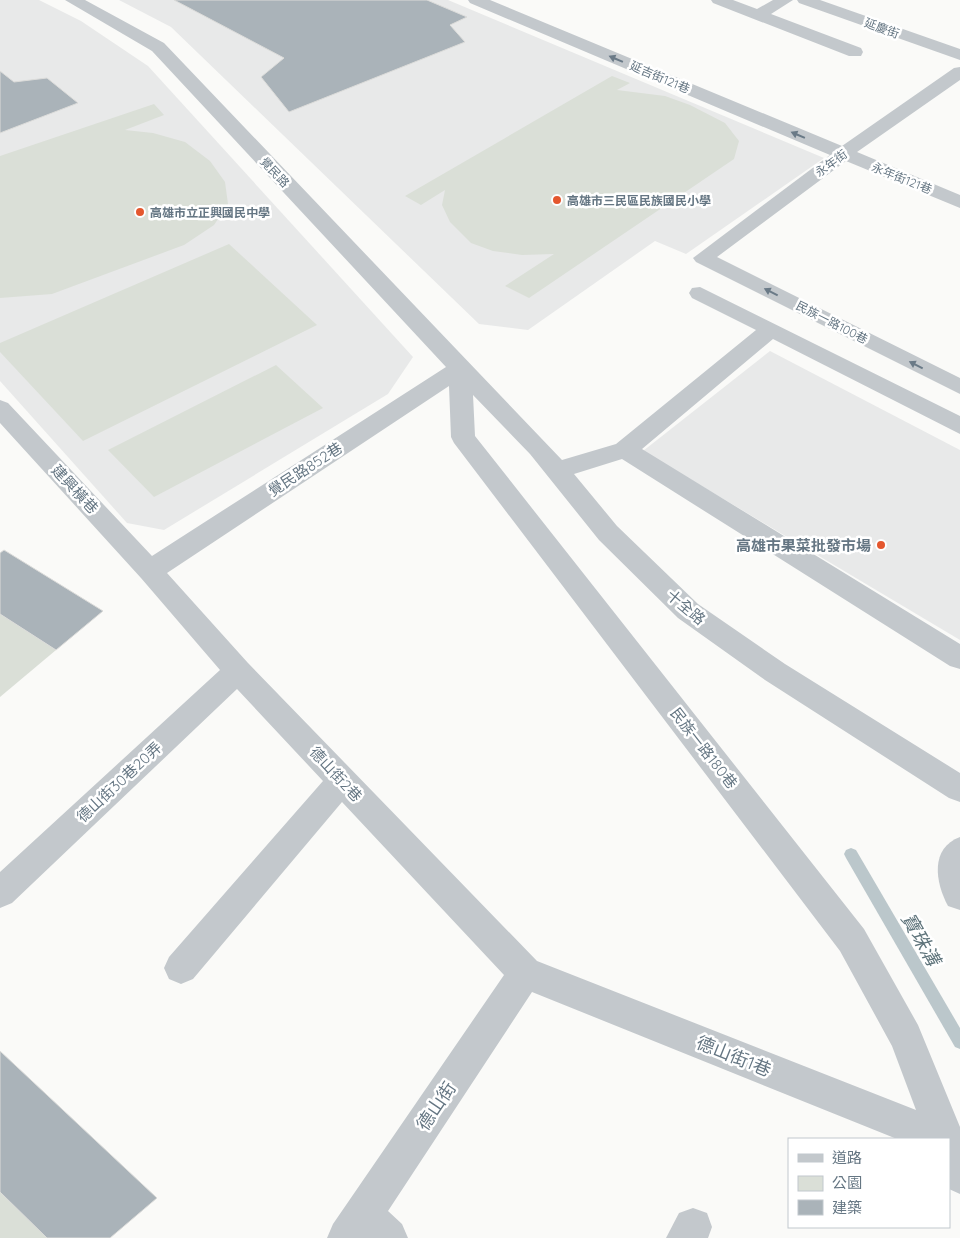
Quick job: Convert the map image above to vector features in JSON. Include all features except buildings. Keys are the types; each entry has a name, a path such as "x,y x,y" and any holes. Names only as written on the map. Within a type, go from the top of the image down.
{"street":[{"name":"覺民路","path":"73,0 158,47 460,368"},
{"name":"延吉街121巷","path":"476,0 843,154"},
{"path":"719,0 855,52"},
{"path":"759,14 785,0"},
{"name":"延慶街","path":"804,0 960,55"},
{"name":"永年街","path":"703,258 843,154 960,72"},
{"name":"永年街121巷","path":"843,154 960,202"},
{"name":"民族一路100巷","path":"703,258 960,387"},
{"path":"700,294 960,426"},
{"path":"558,470 625,450 771,329"},
{"name":"十全路","path":"460,368 558,470 608,533 688,611 775,672 960,789"},
{"name":"覺民路852巷","path":"150,571 460,368"},
{"name":"民族一路180巷","path":"460,368 463,437 852,940 906,1037 945,1138"},
{"name":"建興橫巷","path":"0,408 150,571"},
{"path":"625,450 960,658"},
{"name":"德山街2巷","path":"150,571 238,671 525,973"},
{"name":"德山街30巷20弄","path":"0,893 238,671"},
{"path":"181,968 342,780"},
{"path":"960,850 954,859 956,890 960,894"},
{"name":"德山街1巷","path":"525,973 942,1138"},
{"name":"德山街","path":"366,1230 525,973"},
{"path":"950,1149 960,1175"}],"shaded area":[{"name":"高雄市立正興國民中學","path":"0,0 39,0 81,21 148,66 413,357 388,394 164,530 127,523 0,381"},
{"name":"高雄市三民區民族國民小學","path":"119,0 448,0 824,158 686,254 655,241 528,330 479,324 171,27"},
{"name":"高雄市果菜批發市場","path":"770,351 960,450 960,640 643,451"}],"green space":[{"path":"612,76 630,83 617,90 665,96 690,105 725,123 739,141 734,159 529,298 505,286 554,254 522,255 493,251 471,243 450,222 442,205 445,190 421,205 405,196"},
{"path":"154,104 164,115 125,130 153,133 185,142 210,161 225,182 228,204 214,225 184,245 52,294 0,298 0,156"},
{"path":"229,244 317,325 83,441 0,352 0,343"},
{"path":"276,365 323,408 154,497 108,450"},
{"path":"0,614 56,650 0,697"},
{"path":"0,1192 47,1238 0,1238"}],"waterway":[{"name":"寶珠溝","path":"851,854 960,1042"}],"place":[{"name":"高雄市三民區民族國民小學","path":"557,200"},
{"name":"高雄市立正興國民中學","path":"140,212"},
{"name":"高雄市果菜批發市場","path":"881,545"}]}
